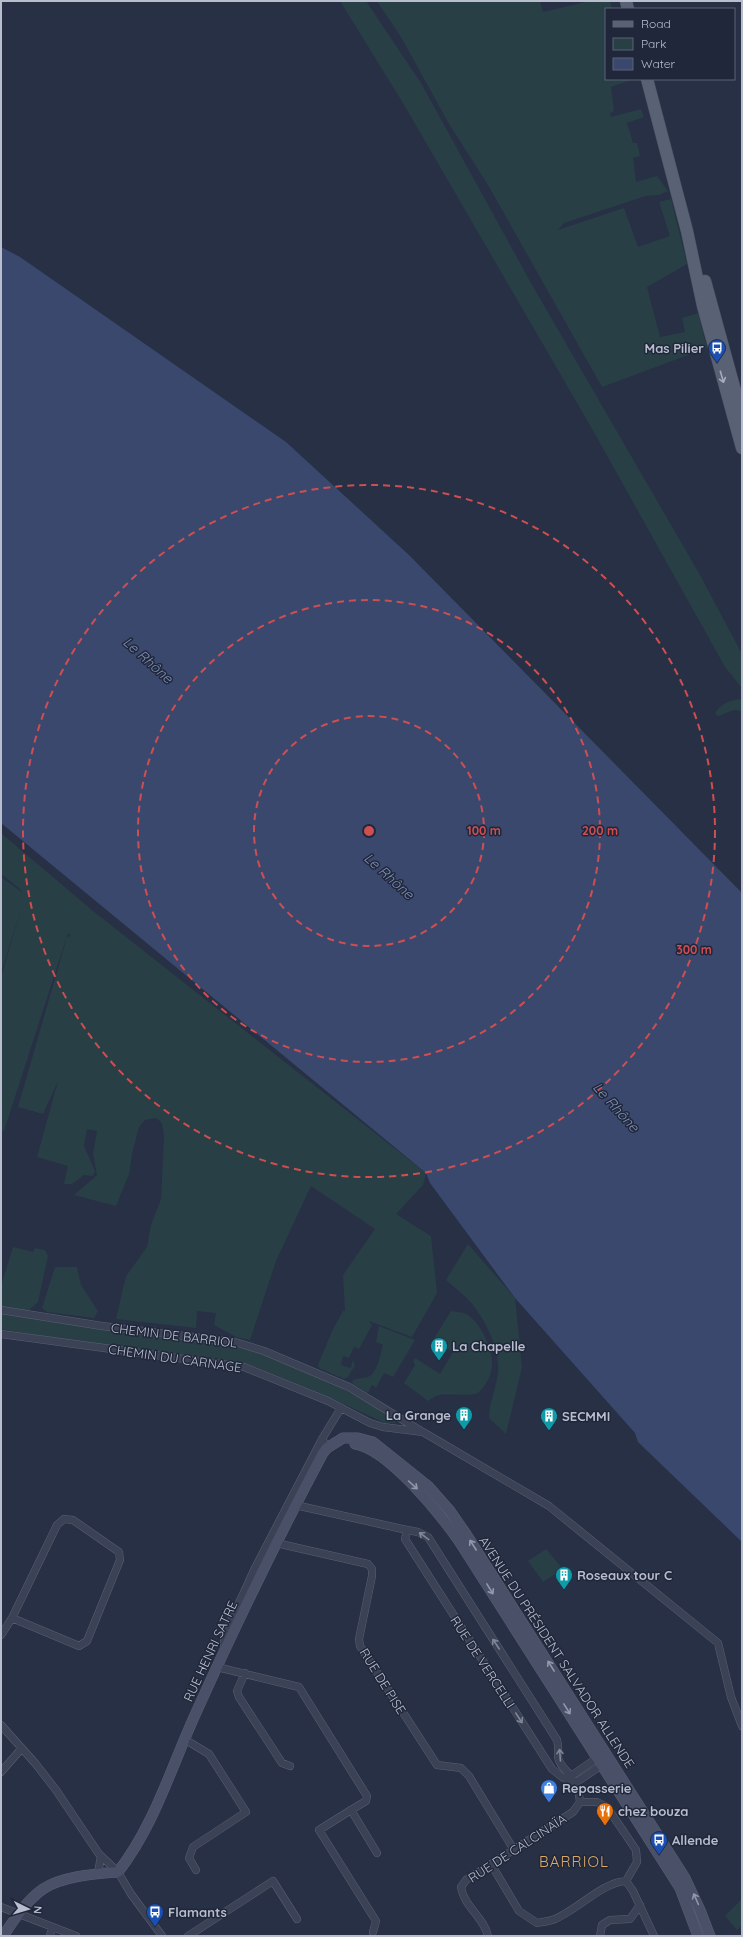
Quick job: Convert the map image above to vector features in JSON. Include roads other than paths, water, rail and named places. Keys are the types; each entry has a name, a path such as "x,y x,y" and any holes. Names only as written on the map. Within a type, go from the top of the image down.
{"main road":[{"path":"647,80 687,230 703,306 742,448"},
{"path":"687,230 701,267 742,416"}],"street":[{"name":"CHEMIN DE BARRIOL","path":"1,1310 102,1326 235,1342 264,1351 350,1387 549,1506 718,1643 730,1697 742,1726"},
{"name":"CHEMIN DU CARNAGE","path":"1,1334 244,1367 341,1408 370,1423 383,1427 423,1432"},
{"path":"224,1652 224,1636 255,1568 322,1439 341,1408"},
{"path":"395,1421 405,1421"},
{"path":"322,1439 330,1447 353,1443 369,1448 422,1493 442,1516 604,1759 680,1888 698,1936"},
{"name":"RUE HENRI SATRE","path":"118,1872 129,1858 150,1822 184,1739 276,1543 323,1453 330,1447"},
{"name":"RUE DE VERCELLI","path":"296,1505 418,1532 428,1537 557,1740 559,1746 558,1757 561,1766 576,1783 580,1802"},
{"path":"1,1635 12,1618 57,1525 64,1519 73,1520 119,1552 120,1560 87,1641 79,1646 12,1618"},
{"name":"RUE DE VERCELLI","path":"407,1530 405,1539 552,1769 562,1777 576,1783"},
{"name":"RUE DE PISE","path":"276,1543 368,1564 372,1569 372,1576 359,1639 360,1646 437,1765 461,1768 469,1776 514,1850"},
{"path":"217,1667 299,1686 367,1796 366,1801 319,1830 376,1921 373,1932"},
{"path":"245,1673 237,1691 239,1697 282,1763 290,1766"},
{"path":"1,1725 56,1790 101,1856 118,1872 131,1894 162,1936"},
{"path":"184,1739 209,1754 246,1812 193,1847 189,1858 196,1870"},
{"path":"1,1772 22,1748"},
{"path":"571,1776 604,1759"},
{"path":"576,1783 604,1759"},
{"name":"AVENUE DU PRÉSIDENT SALVADOR ALLENDE","path":"604,1759 685,1878 710,1936"},
{"path":"580,1802 597,1802 607,1807 636,1850 637,1862 626,1881"},
{"name":"RUE DE CALCINAÏA","path":"488,1936 486,1927 463,1897 461,1887 466,1880 573,1812 580,1802"},
{"path":"352,1810 377,1853"},
{"path":"98,1873 101,1856"},
{"path":"491,1864 520,1912 537,1923 554,1920 604,1889 619,1882 626,1881"},
{"path":"3,1936 19,1914 43,1889 57,1883 98,1873 118,1872"},
{"path":"188,1936 273,1881 297,1919"},
{"path":"626,1881 640,1905 651,1935"},
{"path":"600,1936 602,1925 605,1922 630,1919 640,1905"},
{"path":"1,1907 76,1936"},
{"path":"50,1936 52,1927"}],"water":[{"name":"Le Rhône","path":"1,247 20,257 286,442 409,555 742,893 742,1542 638,1442 635,1433 515,1298 430,1183 426,1173 1,823"}],"place":[{"name":"Mas Pilier","path":"717,363"},
{"name":"La Chapelle","path":"439,1361"},
{"name":"La Grange","path":"464,1430"},
{"name":"SECMMI","path":"549,1431"},
{"name":"Roseaux tour C","path":"564,1590"},
{"name":"Repasserie","path":"549,1803"},
{"name":"chez bouza","path":"605,1826"},
{"name":"Allende","path":"659,1855"},
{"name":"Flamants","path":"155,1927"}],"district":[{"name":"BARRIOL","path":"574,1861"}]}
